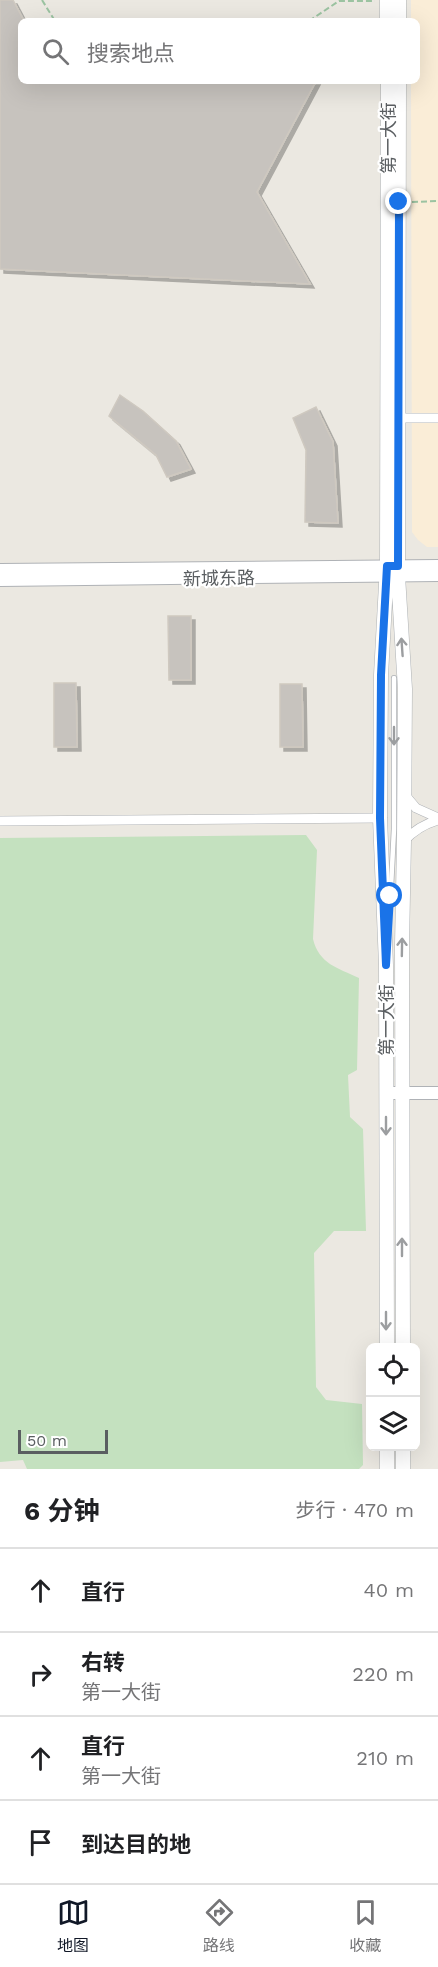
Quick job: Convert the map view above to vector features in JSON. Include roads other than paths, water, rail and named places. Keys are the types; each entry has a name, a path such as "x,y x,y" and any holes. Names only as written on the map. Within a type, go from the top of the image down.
{"main road":[{"path":"388,18 391,0"},
{"path":"391,0 398,18"},
{"name":"第一大街","path":"387,84 393,571 405,688 402,945 403,1343"},
{"name":"第一大街","path":"387,1343 386,965 380,818 381,675 393,571 398,418 399,84"},
{"path":"387,1451 387,1469"},
{"path":"403,1451 403,1469"}],"street":[{"path":"398,418 438,418"},
{"name":"新城东路","path":"0,580 393,571 438,566"},
{"name":"新城东路","path":"0,570 393,571 438,575"},
{"path":"405,795 416,808 438,819"},
{"path":"0,821 380,818"},
{"path":"405,841 424,825 438,819"},
{"path":"386,1093 438,1093"}],"lane":[{"path":"386,965 393,870 394,678"}]}
